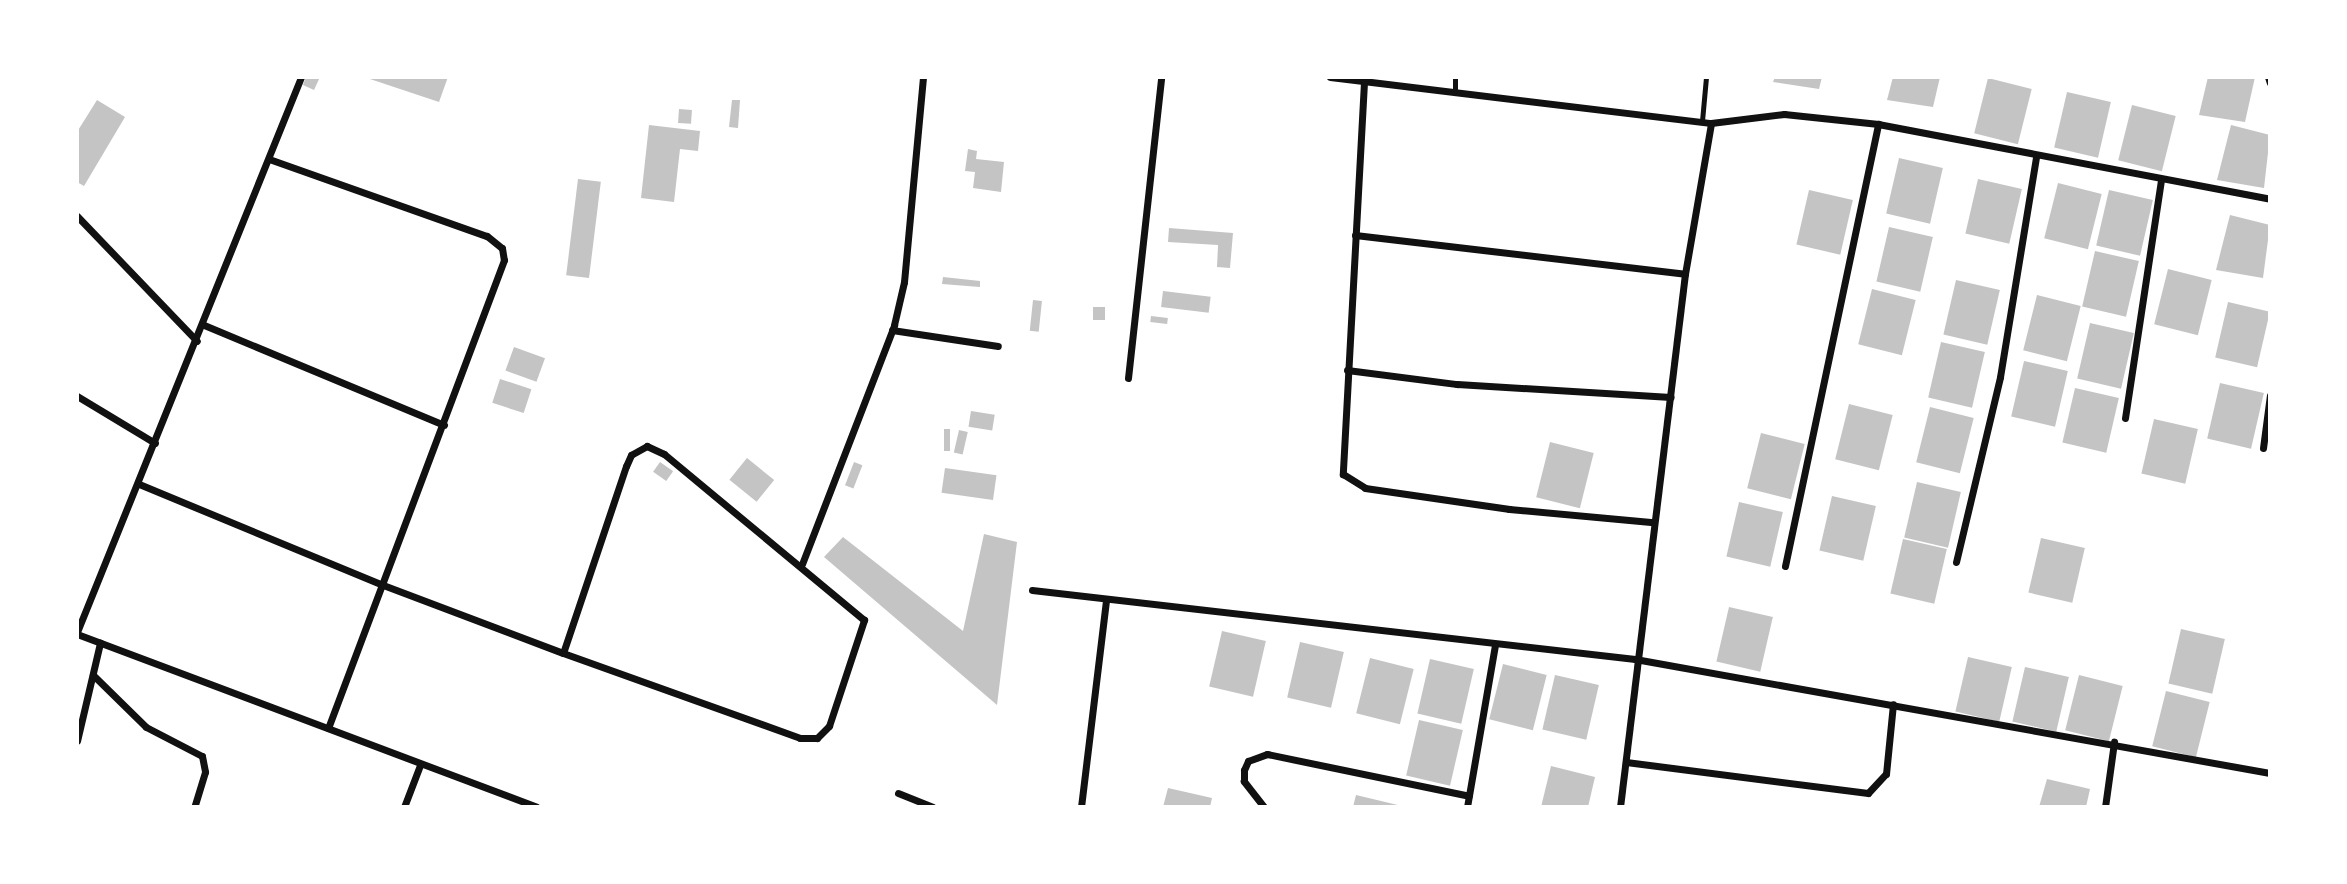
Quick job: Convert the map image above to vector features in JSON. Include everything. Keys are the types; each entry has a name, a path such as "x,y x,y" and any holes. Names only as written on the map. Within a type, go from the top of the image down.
{"street":[{"path":"301,77 204,325 77,633 328,727 420,765 537,807"},
{"path":"802,564 891,330 904,282 923,77"},
{"path":"1128,378 1161,77"},
{"path":"1330,77 1455,89 1712,122 1784,114 1878,124 2270,199"},
{"path":"2268,77 2270,83"},
{"path":"1360,80 1355,235 1341,462 1343,474 1353,483 1509,509 1653,522"},
{"path":"1620,807 1685,274 1712,122"},
{"path":"1785,566 1878,124"},
{"path":"1956,562 1998,390 2036,156"},
{"path":"269,159 487,236 502,248 502,270 328,727"},
{"path":"2125,418 2161,179"},
{"path":"77,216 197,341"},
{"path":"1355,235 1685,274"},
{"path":"204,325 444,425"},
{"path":"891,330 998,346"},
{"path":"1347,370 1457,384 1671,397"},
{"path":"77,396 156,443"},
{"path":"2263,448 2270,396"},
{"path":"139,484 383,585 563,653 800,738 817,738 829,726 864,620 802,564 654,447 640,449 626,466 563,653"},
{"path":"1032,590 1636,659 2114,742 2270,773"},
{"path":"1081,807 1106,599"},
{"path":"77,741 100,643"},
{"path":"1466,807 1495,645"},
{"path":"93,676 146,727 202,756 205,772 194,807"},
{"path":"1626,762 1868,793 1886,774 1893,704"},
{"path":"2105,807 2114,742"},
{"path":"1264,807 1244,781 1244,770 1248,761 1268,754 1468,796"},
{"path":"404,807 420,765"},
{"path":"898,793 932,807"}],"lane":[{"path":"1455,77 1455,89"},
{"path":"1702,121 1706,77"}],"building":[{"path":"306,77 320,77 314,90 303,85"},
{"path":"364,77 448,77 439,102"},
{"path":"1775,77 1822,77 1819,89 1773,82"},
{"path":"1893,77 1940,77 1933,107 1887,100"},
{"path":"2208,77 2255,77 2245,122 2199,115"},
{"path":"1988,78 2032,89 2018,144 1974,133"},
{"path":"2067,92 2111,102 2098,158 2054,148"},
{"path":"97,100 125,117 84,186 77,182 77,132"},
{"path":"732,100 740,100 738,128 729,127"},
{"path":"2132,105 2176,116 2162,171 2118,160"},
{"path":"679,109 692,110 691,124 678,123"},
{"path":"649,125 700,131 698,151 680,149 674,202 641,198"},
{"path":"2231,125 2270,135 2264,188 2217,180"},
{"path":"968,149 977,151 976,159 1004,162 1001,192 973,188 975,172 965,171"},
{"path":"1899,158 1943,168 1930,224 1886,214"},
{"path":"578,179 601,182 589,278 566,275"},
{"path":"1978,179 2022,189 2009,244 1965,234"},
{"path":"2058,183 2102,194 2088,249 2044,238"},
{"path":"1809,190 1853,200 1840,255 1796,245"},
{"path":"2109,190 2153,200 2140,256 2096,246"},
{"path":"2230,215 2270,225 2263,278 2216,270"},
{"path":"1889,227 1933,237 1920,292 1876,282"},
{"path":"1169,228 1233,233 1230,268 1217,267 1218,245 1168,242"},
{"path":"2095,251 2139,261 2126,317 2082,307"},
{"path":"2168,269 2212,280 2198,335 2154,324"},
{"path":"943,277 980,281 980,287 942,284"},
{"path":"1956,280 2000,290 1987,345 1943,335"},
{"path":"1872,289 1916,300 1902,355 1858,344"},
{"path":"1163,291 1211,297 1209,313 1161,307"},
{"path":"2037,295 2081,306 2067,361 2023,350"},
{"path":"1033,300 1042,301 1039,332 1030,331"},
{"path":"2228,302 2270,312 2257,367 2215,358"},
{"path":"1093,307 1105,307 1105,320 1093,320"},
{"path":"1151,316 1168,318 1167,324 1150,322"},
{"path":"2090,323 2134,333 2121,389 2077,379"},
{"path":"1941,342 1985,352 1972,408 1928,398"},
{"path":"514,347 545,358 536,382 505,370"},
{"path":"2024,361 2068,371 2055,427 2011,417"},
{"path":"500,379 531,389 524,413 492,403"},
{"path":"2220,383 2264,393 2251,449 2207,439"},
{"path":"2075,388 2119,398 2106,453 2062,443"},
{"path":"1849,404 1893,415 1879,470 1835,459"},
{"path":"1930,407 1974,418 1960,473 1916,462"},
{"path":"971,411 995,415 992,431 968,427"},
{"path":"2154,419 2198,429 2185,484 2141,474"},
{"path":"944,429 950,429 950,451 944,451"},
{"path":"959,430 968,432 963,454 954,452"},
{"path":"1761,433 1805,444 1791,499 1747,488"},
{"path":"1550,442 1594,453 1580,508 1536,497"},
{"path":"747,458 774,480 757,502 729,480"},
{"path":"660,462 673,471 666,481 653,472"},
{"path":"854,462 862,465 853,489 845,485"},
{"path":"945,468 996,475 993,500 942,493"},
{"path":"1917,482 1961,492 1948,548 1904,538"},
{"path":"1832,496 1876,506 1863,561 1819,551"},
{"path":"1739,502 1783,512 1770,567 1726,557"},
{"path":"984,534 1017,542 997,705 824,557 843,537 963,631"},
{"path":"2041,538 2085,548 2072,603 2028,593"},
{"path":"1903,539 1947,549 1934,604 1890,594"},
{"path":"1729,607 1773,617 1760,672 1716,662"},
{"path":"2181,629 2225,639 2212,694 2168,684"},
{"path":"1222,631 1266,641 1253,697 1209,687"},
{"path":"1300,642 1344,652 1331,708 1287,698"},
{"path":"1968,657 2012,667 1999,722 1955,712"},
{"path":"1370,658 1414,669 1400,724 1356,713"},
{"path":"1430,659 1474,669 1461,724 1417,714"},
{"path":"1503,664 1547,675 1533,730 1489,719"},
{"path":"2025,667 2069,677 2056,732 2012,722"},
{"path":"1555,675 1599,685 1586,740 1542,730"},
{"path":"2079,675 2123,686 2109,741 2065,730"},
{"path":"2166,691 2210,702 2196,757 2152,746"},
{"path":"1419,720 1463,730 1450,786 1406,776"},
{"path":"1551,766 1595,777 1588,807 1541,807"},
{"path":"2047,779 2090,789 2086,807 2039,807"},
{"path":"1168,788 1212,798 1210,807 1163,807"},
{"path":"1356,795 1402,806 1402,807 1353,807"}]}
